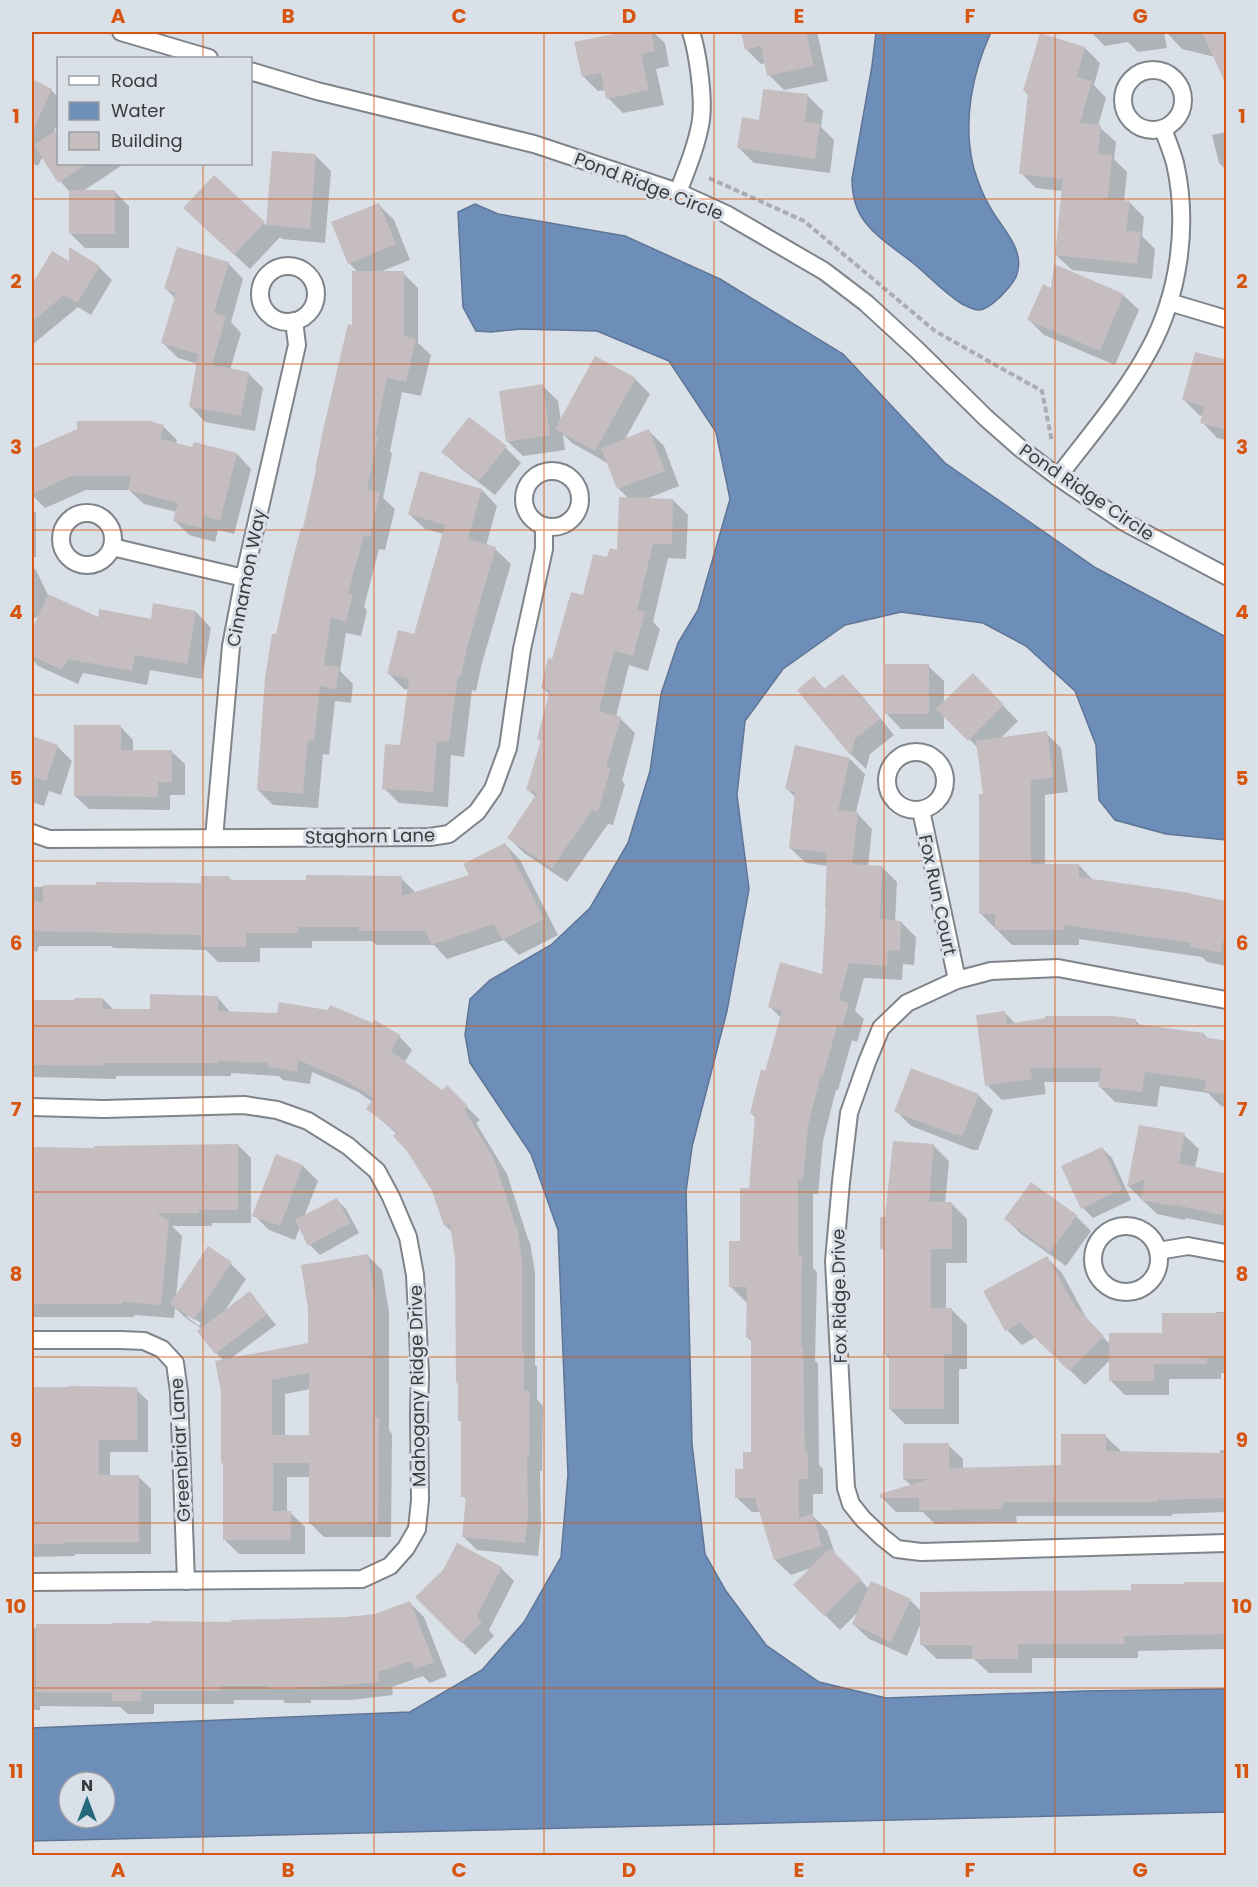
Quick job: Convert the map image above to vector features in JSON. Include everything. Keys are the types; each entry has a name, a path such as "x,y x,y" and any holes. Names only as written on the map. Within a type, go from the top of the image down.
{"street":[{"path":"121,32 206,57"},
{"path":"678,192 692,156 701,119 700,76 691,32"},
{"name":"Pond Ridge Circle","path":"252,72 317,91 534,144 678,192 726,214 824,271 866,303 986,418 1058,477 1124,522 1227,576"},
{"path":"1058,477 1124,390 1149,349 1169,302 1180,241 1180,202 1175,163 1163,129"},
{"path":"1169,302 1227,319"},
{"name":"Cinnamon Way","path":"214,838 231,646 244,578 297,345 294,321"},
{"name":"Staghorn Lane","path":"32,833 49,839 430,837 449,834 477,812 493,789 508,747 522,650 544,549 544,526"},
{"path":"112,547 244,578"},
{"name":"Fox Run Court","path":"921,810 957,980"},
{"name":"Fox Ridge Drive","path":"1227,1000 1058,968 991,971 957,980 907,1002 881,1028 849,1113 834,1261 846,1488 851,1503 863,1519 897,1549 921,1552 1227,1543"},
{"name":"Mahogany Ridge Drive","path":"32,1107 244,1105 277,1110 308,1121 348,1146 377,1171 408,1237 415,1275 420,1374 420,1500 417,1530 406,1548 390,1566 362,1579 32,1582"},
{"path":"1158,1251 1188,1246 1227,1253"},
{"name":"Greenbriar Lane","path":"32,1340 144,1341 162,1349 174,1363 179,1392 186,1581"}],"path":[{"path":"709,178 804,220 935,331 1042,391 1052,442"},
{"path":"1205,1856 1227,1855"}],"water":[{"path":"876,32 991,32 984,48 971,99 969,134 971,152 981,189 1012,240 1019,267 1010,286 995,302 984,309 970,308 949,295 876,234 856,207 852,179"},
{"path":"475,204 498,214 625,236 720,279 843,354 945,463 1096,568 1226,637 1226,840 1166,834 1115,820 1099,800 1096,745 1075,691 1026,646 983,623 901,612 845,625 783,669 745,721 737,795 749,889 727,1011 692,1147 686,1192 692,1444 705,1554 726,1591 766,1645 819,1682 886,1698 1226,1689 1226,1812 32,1841 32,1728 410,1712 482,1670 524,1622 561,1557 568,1475 558,1230 531,1154 470,1063 465,1035 470,999 490,980 551,945 590,908 628,843 650,771 661,694 678,643 698,610 730,499 716,432 669,361 597,331 521,329 476,331 463,307 458,212"}],"building":[{"path":"623,32 651,32 655,51 641,54 649,90 606,99 601,73 582,77 574,42"},
{"path":"741,32 806,32 814,66 767,76 761,46 745,50"},
{"path":"1202,32 1227,32 1227,87"},
{"path":"1040,33 1085,47 1077,77 1092,81 1080,123 1101,125 1098,154 1112,155 1108,198 1130,201 1126,231 1141,232 1137,264 1055,255 1063,179 1019,174 1028,93 1023,91"},
{"path":"32,79 52,89 32,133"},
{"path":"763,89 808,94 805,122 820,124 815,159 737,148 742,117 759,120"},
{"path":"57,130 57,165 85,165 58,183 34,145"},
{"path":"272,151 316,154 310,229 266,225"},
{"path":"214,175 265,222 234,255 183,208"},
{"path":"69,190 115,190 115,234 69,234"},
{"path":"379,203 396,244 348,264 331,222"},
{"path":"69,247 100,266 77,303 64,295 32,322 32,285 52,251 69,261"},
{"path":"177,247 229,262 214,313 226,316 212,365 249,372 241,416 189,407 198,354 161,343 176,293 164,289"},
{"path":"1054,264 1124,294 1100,351 1027,320 1043,284 1051,288"},
{"path":"352,271 404,271 404,336 416,339 406,382 387,378 367,489 380,493 370,536 364,535 348,593 353,594 346,622 331,618 324,665 339,667 336,689 320,686 314,741 308,740 303,794 257,790 265,678 272,634 276,634 290,570 301,528 303,528 348,324 352,325"},
{"path":"1195,352 1227,360 1227,430 1200,423 1204,406 1182,400"},
{"path":"595,356 636,378 595,451 555,429"},
{"path":"543,384 550,435 506,442 499,391"},
{"path":"469,417 507,446 479,481 441,452"},
{"path":"77,421 150,421 164,425 160,439 192,447 194,442 237,453 220,521 204,516 201,528 173,521 178,503 128,490 131,476 71,476 32,494 32,449 77,429"},
{"path":"649,429 665,471 617,489 601,448"},
{"path":"420,471 482,489 468,539 496,547 467,647 461,676 458,676 449,742 437,741 433,792 382,789 385,744 400,745 409,679 387,674 398,630 414,634 445,525 408,514"},
{"path":"619,497 673,499 672,544 653,544 637,610 645,612 633,656 614,651 599,711 621,717 606,767 611,768 598,811 592,810 552,868 507,838 537,793 526,790 541,740 537,739 550,690 541,688 548,658 552,659 571,592 583,595 593,554 607,557 610,548 617,550"},
{"path":"48,594 98,617 99,609 151,619 153,603 196,611 187,664 135,655 132,671 68,659 62,670 32,656 32,630"},
{"path":"885,664 929,664 929,714 885,714"},
{"path":"973,673 1004,705 968,741 936,709"},
{"path":"843,674 880,719 855,739 851,756 797,690 814,676 824,689"},
{"path":"74,725 121,725 121,750 172,750 172,782 158,782 158,797 74,796"},
{"path":"1047,731 1053,777 1031,780 1031,864 1079,864 1079,877 1191,893 1227,901 1227,938 1224,937 1221,953 1190,947 1191,943 1064,925 1064,930 995,930 995,914 979,914 979,794 983,794 976,741"},
{"path":"32,736 58,745 46,781 32,776"},
{"path":"795,745 850,758 838,810 858,812 852,864 882,866 880,919 901,921 900,951 888,950 887,966 849,963 839,1000 849,1003 842,1027 837,1026 808,1126 803,1180 798,1179 798,1255 802,1255 801,1347 803,1347 805,1452 808,1452 808,1479 799,1479 799,1518 813,1514 822,1546 774,1560 755,1498 735,1498 735,1469 743,1469 743,1452 751,1452 751,1338 746,1338 747,1287 729,1287 729,1241 740,1241 740,1188 749,1188 755,1115 750,1113 761,1069 765,1071 782,1011 768,1007 780,962 822,974 827,853 789,848 795,792 785,789"},
{"path":"505,843 544,919 502,940 494,924 431,945 426,931 359,931 359,927 298,927 298,933 246,933 246,947 201,947 201,935 32,931 32,900 43,903 43,885 96,885 96,882 201,883 201,876 229,876 229,880 306,880 306,875 402,876 402,896 469,875 463,864"},
{"path":"150,994 218,996 218,1011 277,1013 279,1002 328,1010 330,1005 373,1023 375,1020 400,1035 391,1051 442,1090 447,1085 468,1106 464,1109 494,1159 517,1227 522,1259 524,1391 530,1391 529,1458 527,1458 528,1513 525,1543 462,1537 466,1497 461,1497 461,1421 458,1421 458,1383 456,1383 455,1259 450,1224 444,1226 432,1191 407,1151 393,1136 397,1132 366,1109 374,1098 343,1079 298,1060 297,1072 268,1067 268,1063 218,1061 218,1063 103,1063 103,1066 33,1065 33,1000 103,998 103,1009 150,1009"},
{"path":"1005,1011 1007,1024 1045,1018 1045,1016 1113,1016 1136,1019 1136,1024 1204,1033 1204,1037 1227,1041 1227,1095 1204,1091 1206,1080 1145,1072 1142,1092 1098,1087 1101,1068 1030,1068 1032,1079 985,1086 976,1015"},
{"path":"911,1068 979,1094 963,1135 956,1135 894,1112"},
{"path":"1139,1125 1185,1133 1179,1163 1227,1174 1227,1195 1222,1215 1141,1200 1145,1179 1127,1187"},
{"path":"893,1141 934,1144 929,1202 952,1202 952,1249 931,1249 931,1308 952,1308 952,1354 944,1354 944,1409 889,1409 889,1354 884,1354 884,1249 880,1249 880,1217 885,1217"},
{"path":"238,1144 238,1210 157,1213 169,1221 161,1305 122,1302 122,1304 32,1304 32,1147 94,1148 94,1146"},
{"path":"1102,1147 1122,1189 1081,1209 1061,1166"},
{"path":"276,1154 303,1165 280,1226 252,1216"},
{"path":"1031,1182 1077,1215 1050,1252 1004,1219"},
{"path":"337,1198 350,1223 308,1246 295,1220"},
{"path":"208,1246 232,1262 194,1320 170,1304"},
{"path":"368,1254 375,1297 375,1418 379,1418 378,1524 309,1524 309,1463 273,1463 273,1511 291,1511 291,1540 223,1540 221,1392 215,1361 308,1343 308,1308 301,1265","holes":["309,1373 309,1435 272,1435 272,1380"]},
{"path":"1047,1256 1075,1306 1104,1336 1069,1371 1020,1323 1005,1331 983,1291"},
{"path":"250,1291 267,1314 215,1354 197,1331"},
{"path":"1162,1313 1227,1313 1227,1358 1207,1358 1207,1364 1154,1364 1154,1381 1109,1381 1109,1333 1162,1333"},
{"path":"32,1387 137,1387 137,1440 99,1440 99,1475 139,1475 139,1542 34,1544"},
{"path":"1061,1434 1106,1434 1106,1451 1227,1453 1227,1498 1158,1500 1158,1502 1003,1502 1003,1509 919,1510 919,1498 880,1498 880,1494 929,1479 903,1479 903,1443 949,1443 949,1468 1061,1465"},
{"path":"457,1543 502,1567 477,1616 482,1622 461,1643 415,1597 443,1570"},
{"path":"830,1548 861,1579 824,1616 793,1585"},
{"path":"871,1581 911,1599 891,1642 852,1624"},
{"path":"1184,1582 1227,1582 1227,1634 1124,1636 1124,1644 1018,1644 1018,1659 972,1659 972,1645 920,1645 920,1592 1131,1590 1131,1584 1184,1584"},
{"path":"410,1601 434,1662 415,1669 411,1661 378,1672 379,1682 298,1687 298,1689 269,1689 269,1686 221,1686 221,1691 141,1691 141,1701 112,1701 112,1693 36,1692 36,1624 151,1623 151,1621 231,1622 231,1620 346,1617 375,1614"}]}
